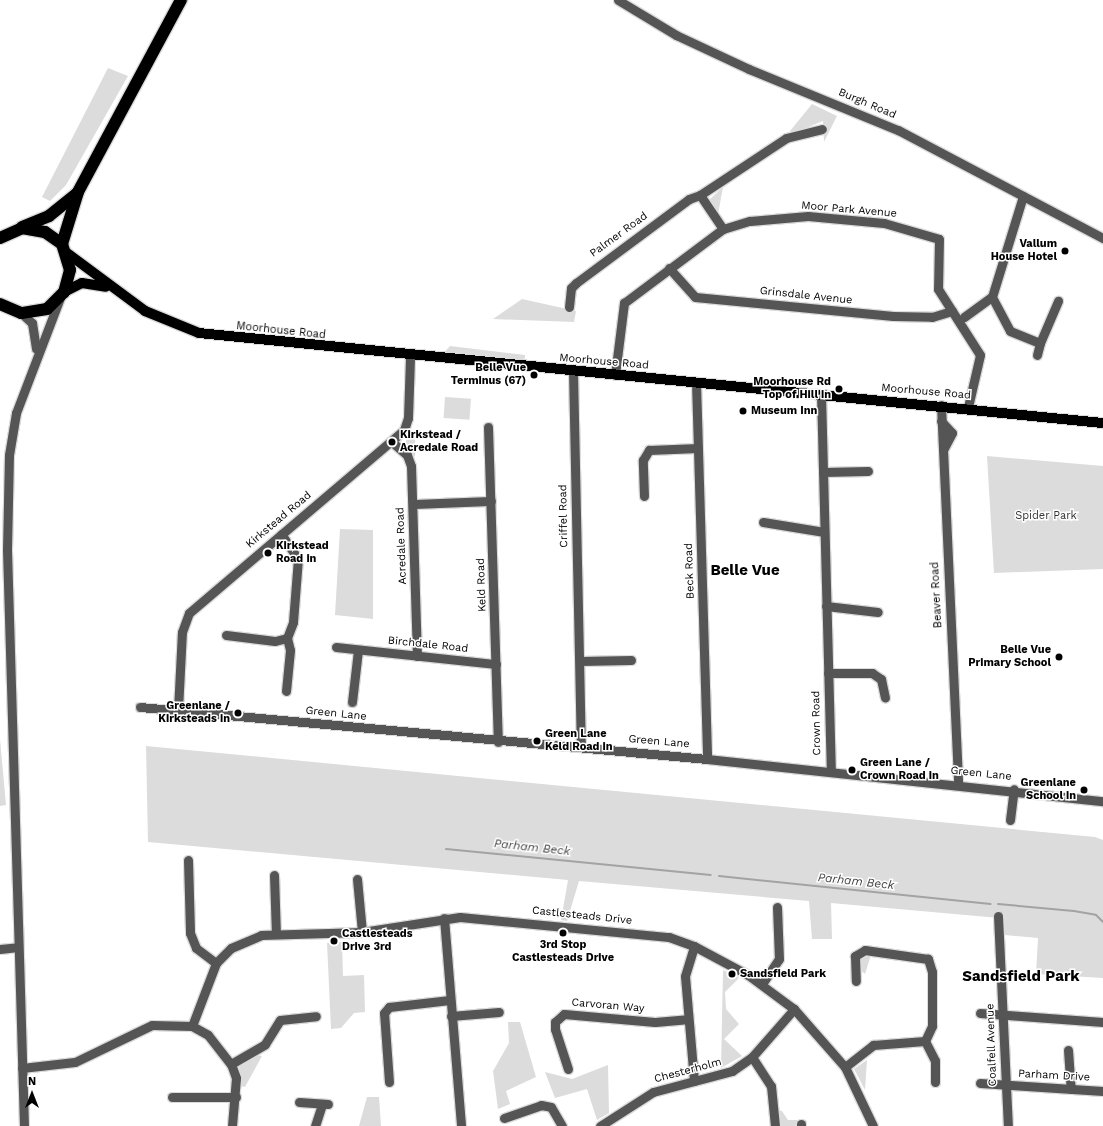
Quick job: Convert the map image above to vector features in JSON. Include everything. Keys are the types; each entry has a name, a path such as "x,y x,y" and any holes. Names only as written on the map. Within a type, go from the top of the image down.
{"highway":[{"path":"8,310 47,309 62,295 70,270 64,248 78,192 181,0"},
{"path":"0,238 49,216 78,192"},
{"path":"22,228 45,232 64,248"}],"main road":[{"name":"Moorhouse Road","path":"64,248 113,290 145,311 199,333 410,357 968,407 1103,423"},
{"name":"Moorhouse Road","path":"62,295 82,283 113,290"}],"street":[{"name":"Burgh Road","path":"618,0 676,35 898,130 1103,238"},
{"name":"Palmer Road","path":"569,307 572,288 576,282 689,199 700,196 786,138 822,129"},
{"path":"700,196 723,229"},
{"path":"964,317 992,297 1023,196"},
{"name":"Moor Park Avenue","path":"615,375 624,303 723,229 750,221 808,216 884,223 922,232 939,239 938,289 980,355 968,407"},
{"name":"Grinsdale Avenue","path":"669,268 695,297 893,316 932,317 952,311"},
{"path":"24,1126 7,550 9,455 16,413 36,354 62,295"},
{"path":"992,297 1010,332 1040,343"},
{"path":"1037,355 1040,343 1058,301"},
{"path":"8,310 35,331 36,354"},
{"name":"Kirkstead Road","path":"178,710 182,632 189,613 392,442 404,430 408,418 410,357"},
{"name":"Criffel Road","path":"573,371 581,747"},
{"name":"Beck Road","path":"696,382 707,759"},
{"name":"Crown Road","path":"821,394 831,772"},
{"name":"Beaver Road","path":"941,405 941,421 952,433 943,450 958,783"},
{"name":"Keld Road","path":"488,427 498,742"},
{"name":"Acredale Road","path":"392,442 407,456 411,466 417,656"},
{"path":"644,496 643,460 649,450 698,448"},
{"path":"823,472 868,471"},
{"path":"413,504 491,501"},
{"path":"763,522 824,532"},
{"path":"281,534 298,559 293,622 287,638 290,650 286,691"},
{"path":"826,606 878,612"},
{"path":"226,635 275,641 287,638"},
{"name":"Birchdale Road","path":"336,647 496,664"},
{"path":"352,702 358,650"},
{"path":"580,661 631,660"},
{"path":"828,673 872,673 881,679 885,698"},
{"name":"Green Lane","path":"140,707 498,742 581,747 958,783 1103,800"},
{"path":"1010,820 1014,789"},
{"path":"188,860 190,933 196,948 216,963"},
{"path":"274,875 276,934"},
{"path":"357,879 362,932"},
{"path":"762,984 780,959 776,907"},
{"name":"Coalfell Avenue","path":"998,916 1004,1015 1008,1126"},
{"path":"444,918 461,1126"},
{"name":"Castlesteads Drive","path":"192,1026 216,963 231,948 247,939 276,934 362,932 444,918 647,934 694,946 762,984 794,1009 845,1067 873,1126"},
{"path":"694,946 686,976 687,1019 694,1081"},
{"path":"0,949 18,947"},
{"path":"856,981 855,956 865,950 928,959 932,972 933,1012 925,1041 935,1061 935,1082"},
{"path":"389,1082 384,1013 389,1007 450,1000"},
{"name":"Chesterholm","path":"600,1126 612,1123 652,1092 732,1071 752,1057 794,1009"},
{"path":"451,1016 499,1012"},
{"path":"980,1012 1103,1022"},
{"name":"Carvoran Way","path":"568,1069 555,1029 555,1022 564,1014 655,1022 687,1019"},
{"path":"231,1064 265,1044 280,1020 316,1016"},
{"path":"22,1068 75,1062 152,1025 179,1023 192,1026 208,1035 231,1064 236,1097 232,1126"},
{"path":"845,1067 873,1045 925,1041"},
{"path":"1068,1050 1071,1089"},
{"path":"752,1057 771,1086 775,1126"},
{"name":"Parham Drive","path":"980,1083 1006,1086 1103,1091"},
{"path":"172,1097 236,1097"},
{"path":"299,1102 325,1104 315,1126"},
{"path":"504,1118 541,1105 551,1107 562,1126"}],"green space":[{"path":"108,68 128,76 66,185 50,201 42,197"},
{"path":"812,104 837,116 824,142 823,121 791,134 790,131"},
{"path":"723,187 718,214 709,200"},
{"path":"522,299 576,311 574,322 493,319"},
{"path":"450,346 525,355 525,358 519,361 442,355"},
{"path":"445,397 471,399 469,420 444,418"},
{"path":"407,434 415,437 415,457 405,448"},
{"name":"Spider Park","path":"987,456 1103,466 1103,569 994,573"},
{"path":"340,529 373,530 373,619 335,615"},
{"path":"0,739 6,805 0,806"},
{"path":"146,746 1095,837 1103,840 1103,978 1036,974 1038,938 1005,935 999,918 831,903 832,939 812,939 809,901 579,881 567,921 561,920 568,880 148,842"},
{"path":"342,942 343,976 364,975 365,1012 354,1013 341,1028 331,1029 327,943"},
{"path":"871,955 865,974 858,968 859,957"},
{"path":"723,970 739,978 725,992 726,1009 739,1024 724,1039 742,1056 721,1068"},
{"path":"508,1022 520,1022 536,1077 506,1091 510,1104 498,1109 493,1071 509,1043"},
{"path":"257,1055 262,1056 245,1087 241,1086 239,1066"},
{"path":"867,1060 865,1090 854,1069"},
{"path":"608,1065 609,1113 597,1120 587,1089 555,1098 545,1072 572,1079"},
{"path":"367,1097 379,1097 381,1126 359,1126"},
{"path":"777,1110 782,1111 788,1120 797,1120 796,1126 778,1126"}],"waterway":[{"name":"Parham Beck","path":"446,849 711,875"},
{"name":"Parham Beck","path":"719,876 991,904"},
{"name":"Parham Beck","path":"998,904 1074,911 1096,915 1103,922"}],"place":[{"name":"Vallum House Hotel","path":"1065,251"},
{"name":"Belle Vue Terminus (67)","path":"534,375"},
{"name":"Moorhouse Rd Top of Hill in","path":"839,389"},
{"name":"Museum Inn","path":"743,411"},
{"name":"Kirkstead / Acredale Road","path":"392,442"},
{"name":"Kirkstead Road in","path":"268,553"},
{"name":"Belle Vue Primary School","path":"1059,657"},
{"name":"Greenlane / Kirksteads in","path":"238,713"},
{"name":"Green Lane Keld Road in","path":"537,741"},
{"name":"Green Lane / Crown Road in","path":"852,770"},
{"name":"Greenlane School in","path":"1084,790"},
{"name":"3rd Stop Castlesteads Drive","path":"563,933"},
{"name":"Castlesteads Drive 3rd","path":"334,941"},
{"name":"Sandsfield Park","path":"732,974"}],"district":[{"name":"Belle Vue","path":"745,571"},
{"name":"Sandsfield Park","path":"1021,977"}]}
